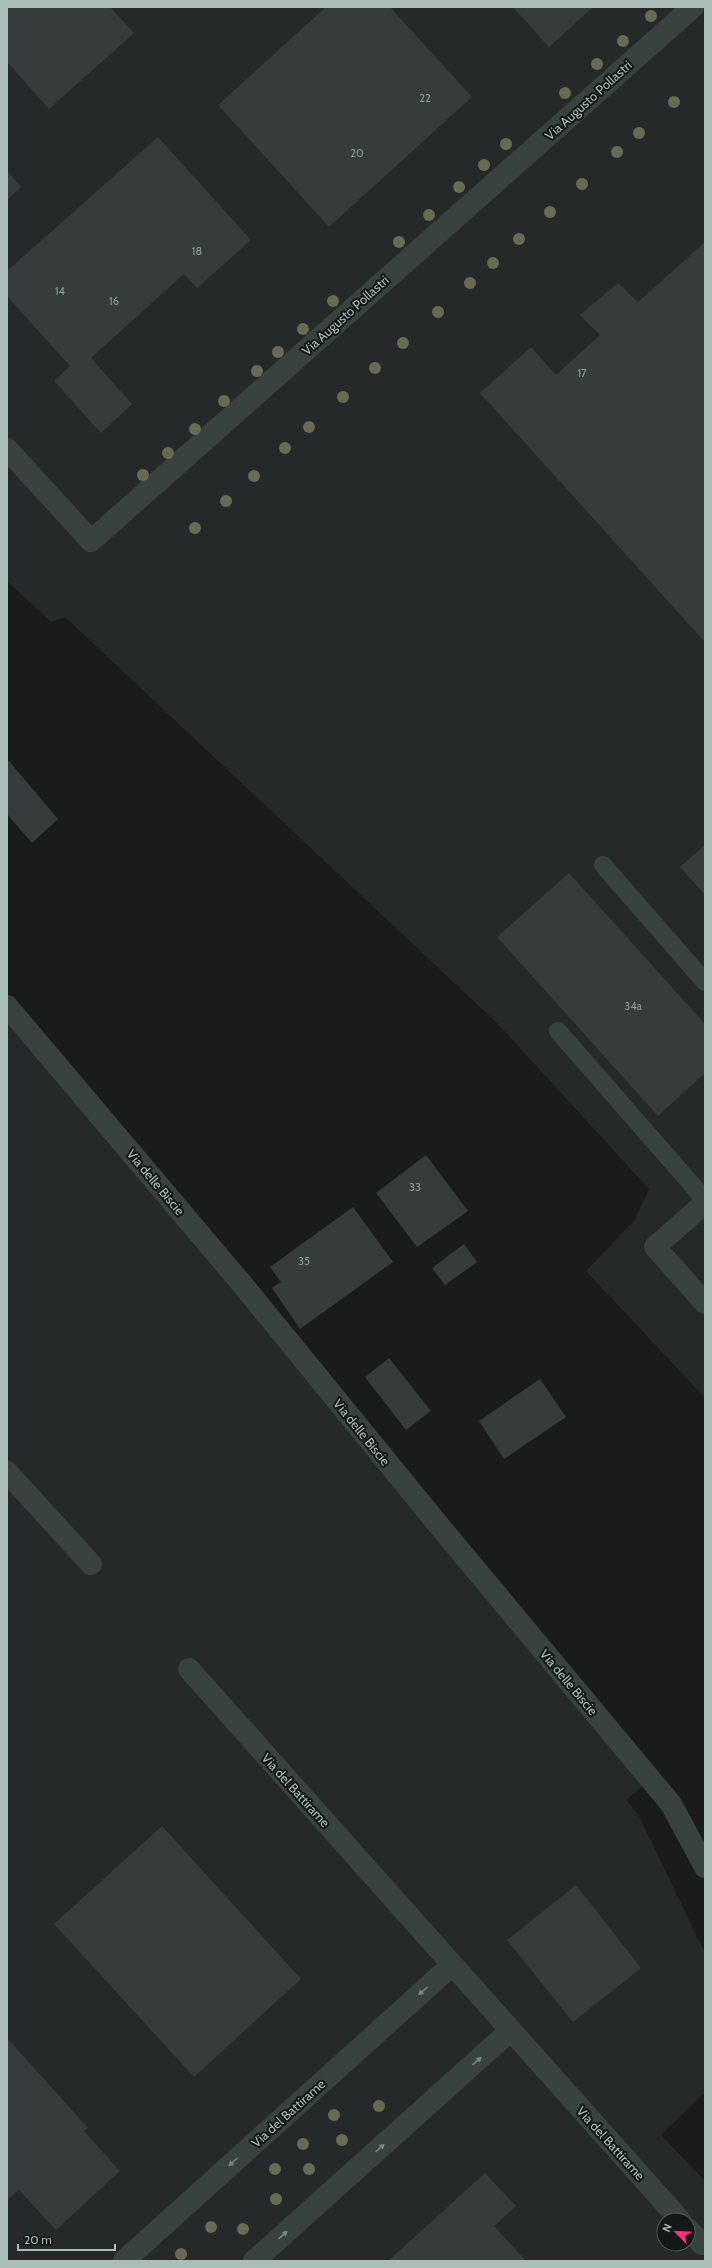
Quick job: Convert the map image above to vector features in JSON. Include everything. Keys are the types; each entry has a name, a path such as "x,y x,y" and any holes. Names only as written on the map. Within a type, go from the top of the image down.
{"street":[{"name":"Via Augusto Pollastri","path":"7,449 91,541 693,7"},
{"name":"Via delle Biscie","path":"7,1006 242,1284 441,1528 671,1804 705,1867"},
{"path":"705,1203 655,1247 705,1303"},
{"path":"7,1472 91,1564"},
{"name":"Via del Battirame","path":"189,1670 673,2212"},
{"name":"Via del Battirame","path":"124,2261 452,1964"},
{"path":"254,2261 510,2031"}],"lane":[{"path":"603,864 705,982"},
{"path":"558,1031 694,1187 705,1203"}],"shaded area":[{"path":"7,7 705,7 705,1398 586,1271 634,1221 649,1189 498,1024 65,617 51,622 7,581"},
{"path":"7,1004 645,1784 626,1800 638,1814 705,1953 705,2092 661,2135 705,2181 705,2261 7,2261"}],"building":[{"path":"7,7 110,7 134,33 49,109 7,62"},
{"path":"326,7 390,7 472,97 329,227 218,105"},
{"path":"513,7 593,7 549,47"},
{"path":"158,137 251,240 197,288 184,274 91,358 132,404 101,433 54,381 70,366 7,296 7,271"},
{"path":"7,171 21,187 7,200"},
{"path":"705,242 704,641 480,393 531,347 556,375 600,335 580,315 618,283 638,302"},
{"path":"9,761 58,819 32,843 7,814 7,763"},
{"path":"705,845 705,895 680,867"},
{"path":"569,873 705,1024 705,1073 658,1116 497,937"},
{"path":"426,1155 468,1211 417,1247 376,1193"},
{"path":"353,1207 393,1262 300,1329 272,1288 281,1282 270,1267"},
{"path":"464,1244 477,1262 445,1285 432,1268"},
{"path":"389,1358 431,1411 406,1430 365,1377"},
{"path":"540,1379 566,1417 504,1459 479,1421"},
{"path":"162,1826 301,1979 194,2077 54,1924"},
{"path":"576,1885 641,1968 573,2022 507,1940"},
{"path":"7,2038 88,2128 84,2131 120,2171 56,2230 19,2190 7,2200"},
{"path":"485,2173 516,2206 494,2226 526,2261 388,2261"}]}
